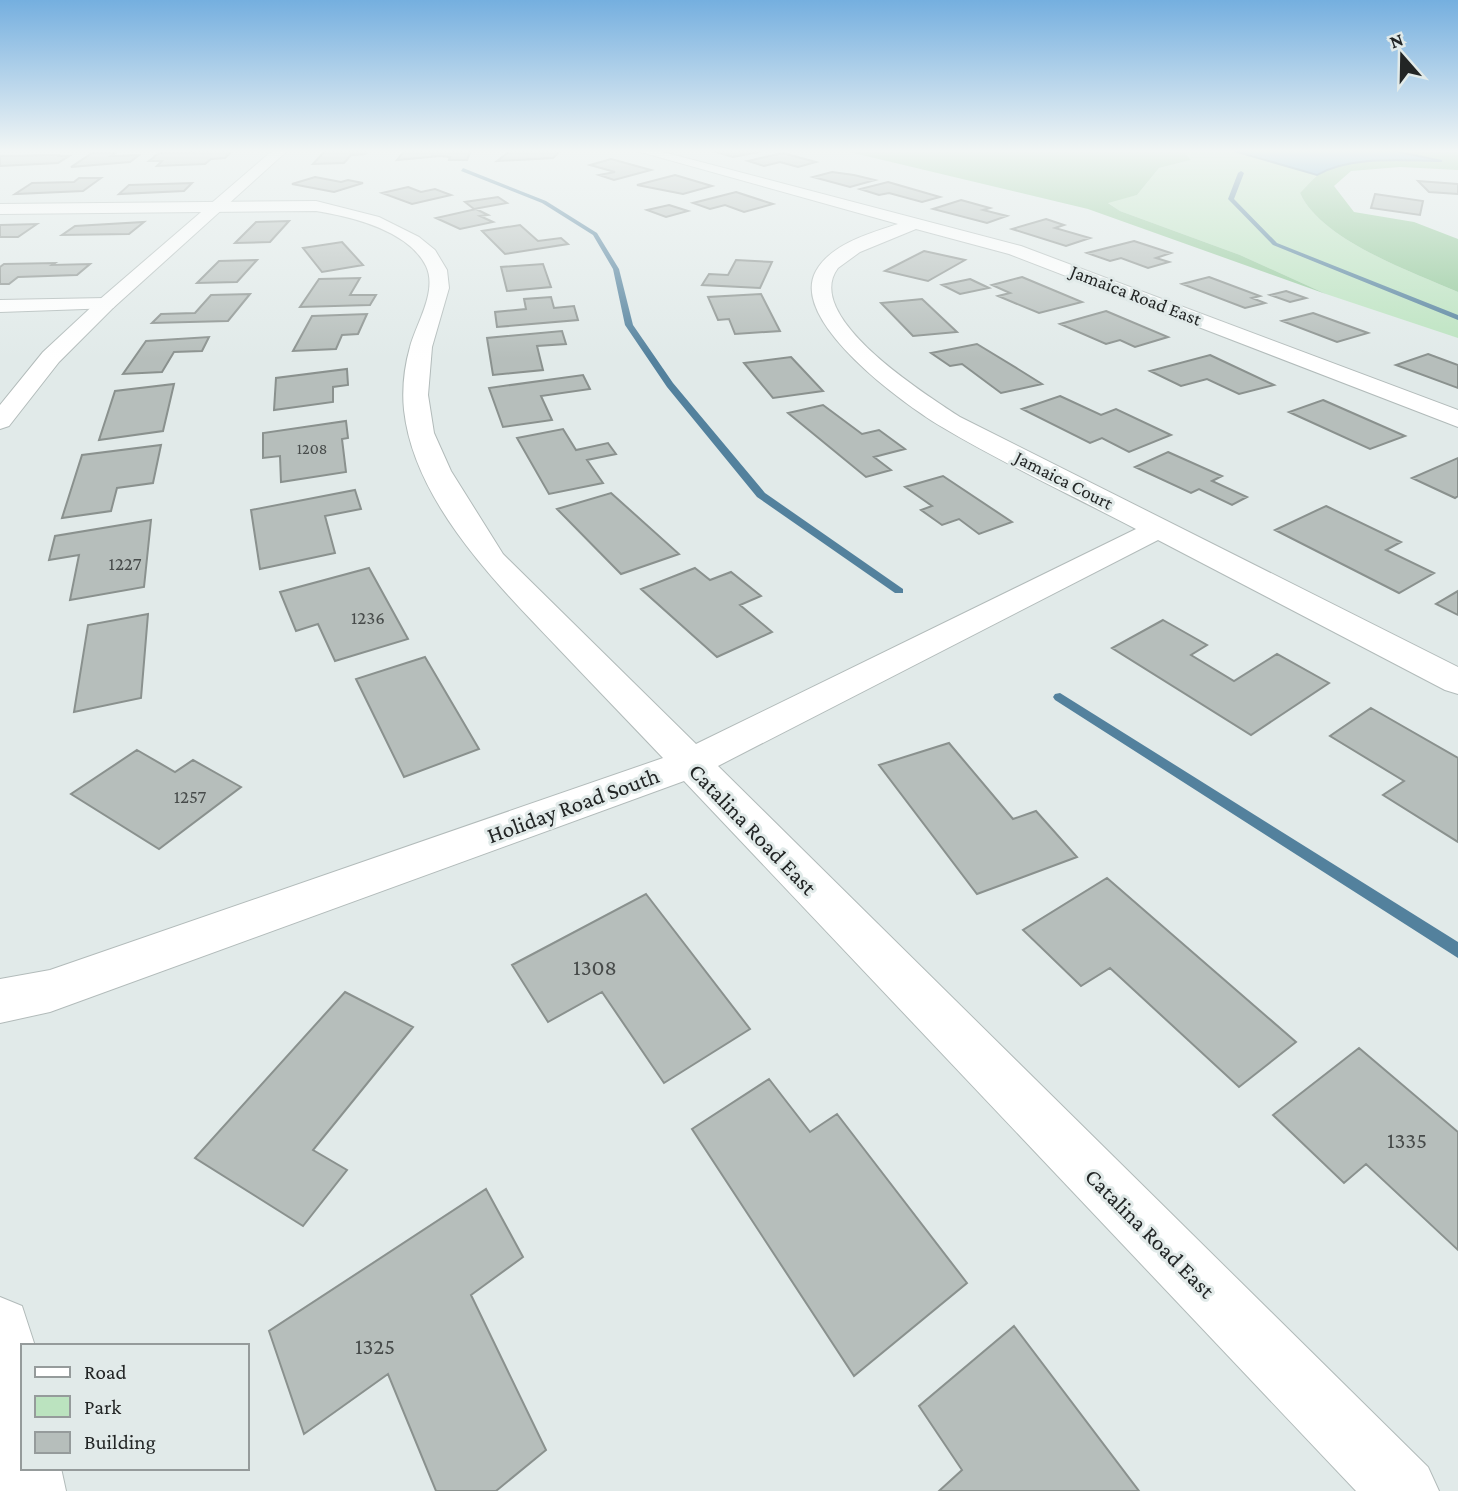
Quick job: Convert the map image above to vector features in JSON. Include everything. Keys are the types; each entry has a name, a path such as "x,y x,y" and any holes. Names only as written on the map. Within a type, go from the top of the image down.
{"street":[{"path":"0,421 51,357 200,221"},
{"name":"Catalina Road East","path":"373,221 412,240 428,254 438,271 439,286 422,341 416,383 418,414 429,454 492,560 1404,1491"},
{"name":"Jamaica Road East","path":"914,221 1062,266 1458,419"},
{"name":"Jamaica Court","path":"919,222 861,245 839,259 824,274 821,291 843,335 904,391 951,422 1458,682"},
{"path":"0,306 106,304"},
{"name":"Holiday Road South","path":"0,1001 50,991 689,764 1158,529"},
{"path":"0,1328 21,1436"},
{"path":"27,1470 31,1491"}],"green space":[{"path":"1120,221 1146,221 1240,255 1326,294"},
{"path":"1146,221 1322,221 1347,240 1370,253 1458,292 1458,338 1326,294 1240,255"},
{"path":"1322,221 1405,221 1458,239 1458,292 1370,253"}],"building":[{"path":"289,221 270,242 235,243 256,222"},
{"path":"442,221 493,222 460,229"},
{"path":"1041,221 1051,221 1064,225 1055,228 1090,238 1066,246 1012,229"},
{"path":"144,222 129,234 62,235 75,226"},
{"path":"37,224 18,237 0,237 0,225"},
{"path":"520,225 538,241 561,238 568,244 505,254 482,231"},
{"path":"1134,241 1171,253 1156,258 1169,262 1148,268 1121,258 1110,261 1087,253"},
{"path":"342,242 363,265 322,272 303,248"},
{"path":"924,251 965,260 928,281 885,271"},
{"path":"257,260 237,282 197,283 219,261"},
{"path":"736,260 772,262 760,288 702,285 709,274 728,275"},
{"path":"55,263 52,265 90,264 77,275 18,277 9,284 0,284 0,267 4,264"},
{"path":"543,264 551,287 507,291 501,267"},
{"path":"1022,277 1082,302 1039,313 998,296 1010,293 992,285"},
{"path":"1209,277 1260,296 1252,298 1265,303 1245,308 1182,284"},
{"path":"360,278 350,295 376,295 370,305 300,307 319,279"},
{"path":"970,279 989,288 960,294 942,285"},
{"path":"1286,291 1306,298 1290,302 1270,295"},
{"path":"250,294 228,321 152,323 161,314 195,313 211,295"},
{"path":"761,294 780,331 735,334 729,319 718,320 708,297"},
{"path":"551,297 554,308 574,306 578,320 497,327 495,312 526,309 524,299"},
{"path":"922,299 957,332 913,336 881,303"},
{"path":"1106,311 1168,337 1135,347 1120,340 1106,344 1060,324"},
{"path":"1313,313 1368,333 1337,342 1282,321"},
{"path":"367,314 358,334 342,335 336,349 293,351 312,316"},
{"path":"562,331 566,344 537,346 543,370 493,375 487,338"},
{"path":"209,337 202,351 174,352 162,372 123,374 146,341"},
{"path":"977,344 1042,384 1001,393 962,364 950,366 931,353"},
{"path":"1428,354 1458,365 1458,388 1396,365"},
{"path":"1210,355 1274,385 1239,394 1207,379 1181,386 1150,371"},
{"path":"791,357 823,391 773,398 744,363"},
{"path":"347,369 348,385 333,387 333,402 274,410 276,378"},
{"path":"583,375 590,389 541,396 552,420 503,427 489,388"},
{"path":"174,384 163,431 99,440 115,391"},
{"path":"1060,396 1101,415 1116,409 1171,435 1129,452 1102,438 1090,443 1022,409"},
{"path":"1323,400 1405,436 1370,449 1289,412"},
{"path":"823,405 862,434 879,430 905,449 874,457 891,470 866,477 788,413"},
{"path":"346,421 348,438 342,439 346,472 281,482 280,456 263,458 263,433"},
{"path":"563,429 576,450 608,443 616,454 587,460 603,483 549,494 517,438"},
{"path":"161,445 153,483 117,488 111,511 62,518 82,455"},
{"path":"1168,452 1222,476 1212,481 1247,497 1232,505 1199,489 1191,493 1135,467"},
{"path":"1458,458 1458,496 1455,498 1412,478"},
{"path":"943,476 1012,522 979,534 959,519 942,525 921,510 932,506 905,487"},
{"path":"355,490 361,509 325,516 335,553 260,569 251,510"},
{"path":"611,493 679,554 621,574 557,509"},
{"path":"1326,506 1401,542 1386,550 1434,573 1399,593 1275,530"},
{"path":"151,520 144,587 70,600 79,555 49,560 55,536"},
{"path":"369,568 408,639 335,661 318,624 296,631 280,592"},
{"path":"695,568 710,580 731,572 761,596 740,605 772,632 717,657 641,589"},
{"path":"1458,591 1458,615 1436,604"},
{"path":"148,614 141,698 74,712 88,625"},
{"path":"1163,620 1207,645 1191,655 1234,681 1277,654 1329,683 1251,735 1112,648"},
{"path":"425,657 479,749 404,777 356,679"},
{"path":"1371,708 1458,758 1458,842 1383,795 1404,781 1330,736"},
{"path":"949,743 1013,819 1036,811 1077,857 977,894 879,765"},
{"path":"137,750 175,772 193,760 241,787 159,849 71,794"},
{"path":"1107,878 1296,1042 1239,1087 1110,968 1081,986 1023,930"},
{"path":"646,894 750,1029 664,1083 602,992 548,1022 512,965"},
{"path":"345,992 413,1027 313,1150 347,1170 303,1226 195,1158"},
{"path":"1359,1048 1458,1132 1458,1250 1366,1164 1344,1183 1273,1115"},
{"path":"769,1079 810,1132 837,1114 967,1283 854,1376 692,1129"},
{"path":"486,1189 523,1257 471,1295 546,1450 496,1491 436,1491 388,1374 304,1434 269,1331"},
{"path":"1014,1326 1139,1491 939,1491 962,1470 919,1406"}],"waterway":[{"path":"574,221 595,234 616,269 629,325 670,385 761,495 899,591"},
{"path":"1252,221 1275,244 1458,318"},
{"path":"1060,697 1458,951"}]}
